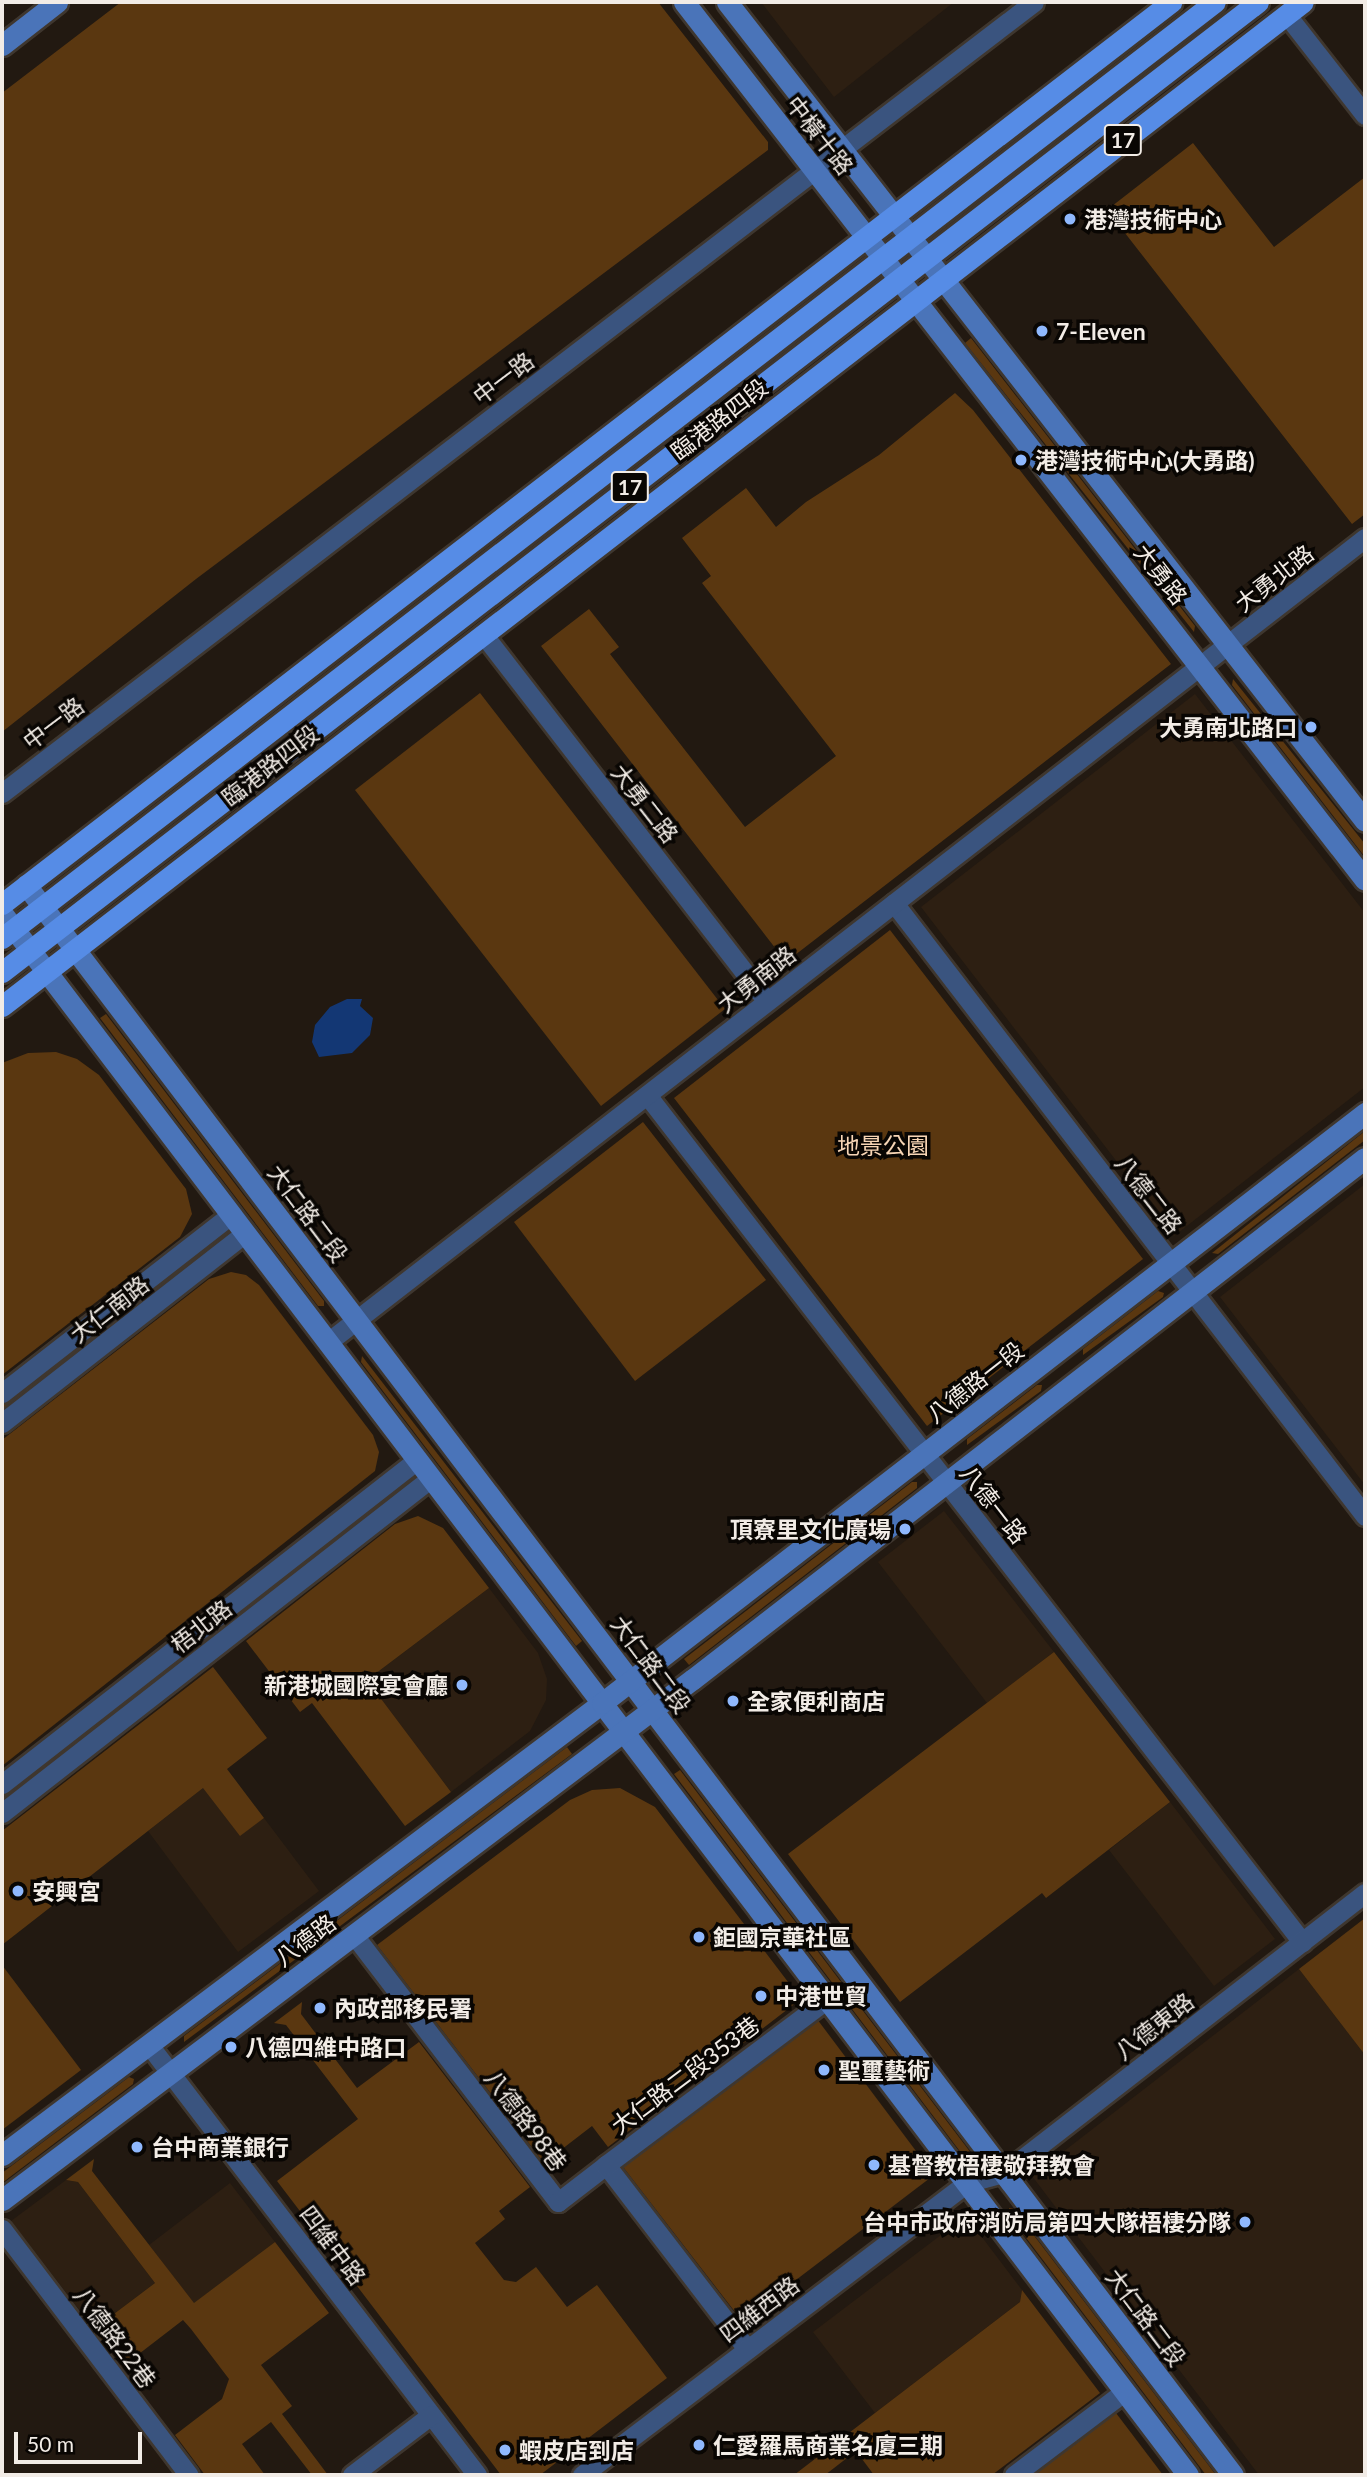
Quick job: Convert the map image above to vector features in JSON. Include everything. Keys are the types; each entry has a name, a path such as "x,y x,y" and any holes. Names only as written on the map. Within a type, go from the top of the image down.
{"main road":[{"name":"17","path":"2,904 1171,2"},
{"name":"臨港路四段","path":"6,926 42,906 1214,2"},
{"name":"臨港路四段","path":"2,972 1258,2"},
{"name":"臨港路四段","path":"2,1006 1294,8"}],"street":[{"path":"2,44 57,2"},
{"name":"中橫十路","path":"684,2 915,301"},
{"name":"中橫十路","path":"727,2 943,279"},
{"name":"中一路","path":"2,793 1034,2"},
{"path":"1294,8 1365,115"},
{"name":"大勇路","path":"943,279 1214,656 1365,880"},
{"name":"大勇路","path":"915,301 1214,656 1364,818"},
{"name":"大勇北路","path":"1214,656 1365,538"},
{"name":"大勇二路","path":"483,634 767,1001"},
{"name":"大勇南路","path":"328,1342 1214,656"},
{"name":"大仁路二段","path":"26,885 356,1320 638,1721 827,1999 1188,2475"},
{"name":"八德二路","path":"894,903 1365,1516"},
{"name":"大仁路二段","path":"6,926 30,950 431,1478 617,1692 1004,2173 1233,2475"},
{"name":"八德一路","path":"647,1095 1302,1942"},
{"name":"八德路一段","path":"617,1692 1365,1113"},
{"path":"638,1721 1365,1158"},
{"name":"大仁南路","path":"2,1393 231,1215"},
{"name":"大仁南路","path":"2,1423 245,1233"},
{"path":"1051,1356 1073,1384"},
{"name":"梧北路","path":"2,1784 417,1460"},
{"name":"梧北路","path":"2,1813 431,1478"},
{"name":"八德路","path":"2,2155 617,1692"},
{"name":"八德路","path":"2,2200 638,1721"},
{"name":"八德東路","path":"966,2182 1004,2173 1365,1894"},
{"name":"八德路98巷","path":"354,1935 558,2202 606,2165 747,2349"},
{"name":"大仁路二段353巷","path":"606,2165 827,1999"},
{"name":"四維中路","path":"149,2045 477,2475"},
{"name":"四維西路","path":"582,2475 966,2182"},
{"name":"八德路22巷","path":"2,2229 189,2475"},
{"path":"1014,2475 1125,2391"},
{"path":"352,2475 431,2415"}],"shaded area":[{"path":"761,2 954,2 834,97"},
{"path":"1195,694 1365,913 1365,1087 1174,1236 921,907"},
{"path":"1365,1184 1365,1485 1220,1297"},
{"path":"944,1511 1054,1652 987,1703 878,1562"},
{"name":"新港城國際宴會廳","path":"489,1588 538,1653 547,1679 546,1700 530,1731 451,1792 367,1680"},
{"path":"204,1787 240,1835 264,1818 319,1891 238,1952 148,1831"},
{"path":"1170,1802 1275,1939 1214,1986 1109,1850"},
{"name":"台中市政府消防局第四大隊梧棲分隊","path":"1299,1969 1365,2055 1365,2475 1259,2475 1032,2176"},
{"path":"66,2180 78,2182 155,2283 94,2329 11,2221"},
{"path":"230,2183 275,2242 194,2304 149,2245"},
{"path":"966,2216 1022,2290 1020,2302 875,2413 813,2332"}],"green space":[{"path":"121,2 658,2 768,142 768,150 196,579 2,732 2,93"},
{"path":"1193,143 1274,247 1365,177 1365,514 1352,524 1107,210"},
{"path":"971,338 1195,626 1194,632 965,343"},
{"path":"955,393 973,410 1171,664 786,962 541,646 589,609 619,647 610,654 745,827 836,756 702,583 711,576 682,538 746,488 776,527 806,502 879,455"},
{"path":"1233,679 1365,844 1365,857 1232,685"},
{"path":"480,693 725,1009 601,1106 355,790"},
{"name":"地景公園","path":"890,930 1143,1259 927,1426 674,1098"},
{"path":"106,1014 324,1301 324,1306 318,1306 100,1018"},
{"path":"56,1052 77,1059 99,1075 186,1189 192,1214 180,1237 2,1375 2,1063 28,1053"},
{"path":"643,1122 766,1280 635,1381 514,1222"},
{"path":"1365,1131 1365,1140 1218,1254 1212,1253"},
{"path":"204,1247 209,1250 2,1411 2,1405"},
{"path":"231,1272 246,1275 259,1285 373,1435 379,1452 375,1471 2,1766 2,1440 209,1279"},
{"path":"1158,1291 1164,1293 1163,1297 1083,1355 1083,1349"},
{"path":"362,1356 582,1641 576,1646 361,1362"},
{"path":"1037,1385 1042,1385 1041,1391 967,1445 967,1439"},
{"path":"912,1482 917,1482 917,1488 689,1665 684,1659"},
{"path":"390,1492 393,1496 4,1797 4,1793"},
{"path":"418,1516 443,1528 489,1588 367,1680 451,1792 405,1826 312,1703 300,1712 246,1641 395,1524"},
{"path":"1054,1652 1170,1802 1046,1898 1042,1893 900,2002 788,1854"},
{"path":"213,1667 267,1738 227,1769 264,1818 240,1836 203,1788 2,1945 2,1831"},
{"path":"567,1747 572,1754 184,2042 184,2036"},
{"path":"680,1770 971,2153 971,2158 965,2158 674,1774"},
{"path":"620,1788 655,1807 801,1999 608,2147 592,2126 544,2163 377,1945 570,1800 592,1790"},
{"path":"1365,1918 1365,2055 1299,1969"},
{"path":"2,1965 81,2070 2,2130"},
{"path":"302,2002 301,2014 357,2088 419,2042 530,2187 499,2211 505,2219 475,2243 504,2280 516,2282 536,2267 567,2307 597,2285 667,2378 540,2475 501,2475 277,2181 358,2119 286,2025 274,2023"},
{"path":"817,2019 934,2175 742,2321 623,2167"},
{"path":"129,2077 134,2079 133,2084 2,2183 2,2173"},
{"path":"94,2159 92,2171 194,2303 275,2242 329,2313 261,2365 292,2406 282,2414 328,2475 312,2475 271,2422 242,2444 265,2475 205,2475 175,2435 222,2399 229,2379 183,2320 122,2367 94,2329 155,2283 78,2182 66,2180"},
{"path":"1009,2208 1014,2209 1216,2475 1206,2475 1008,2214"},
{"path":"1022,2290 1100,2393 992,2475 874,2475 856,2451 825,2475 794,2475 1020,2302"},
{"path":"1115,2413 1163,2475 1034,2475"}],"water":[{"path":"347,999 362,999 360,1006 373,1018 370,1035 352,1053 319,1057 312,1042 315,1025 330,1007"}],"place":[{"name":"港灣技術中心","path":"1070,219"},
{"name":"7-Eleven","path":"1042,331"},
{"name":"港灣技術中心(大勇路)","path":"1021,460"},
{"name":"大勇南北路口","path":"1311,727"},
{"name":"頂寮里文化廣場","path":"905,1529"},
{"name":"新港城國際宴會廳","path":"462,1685"},
{"name":"全家便利商店","path":"733,1701"},
{"name":"安興宮","path":"18,1891"},
{"name":"鉅國京華社區","path":"699,1937"},
{"name":"中港世貿","path":"761,1996"},
{"name":"內政部移民署","path":"320,2008"},
{"name":"八德四維中路口","path":"231,2047"},
{"name":"聖璽藝術","path":"824,2070"},
{"name":"台中商業銀行","path":"137,2147"},
{"name":"基督教梧棲敬拜教會","path":"874,2165"},
{"name":"台中市政府消防局第四大隊梧棲分隊","path":"1245,2222"},
{"name":"仁愛羅馬商業名廈三期","path":"699,2445"},
{"name":"蝦皮店到店","path":"505,2450"}]}
